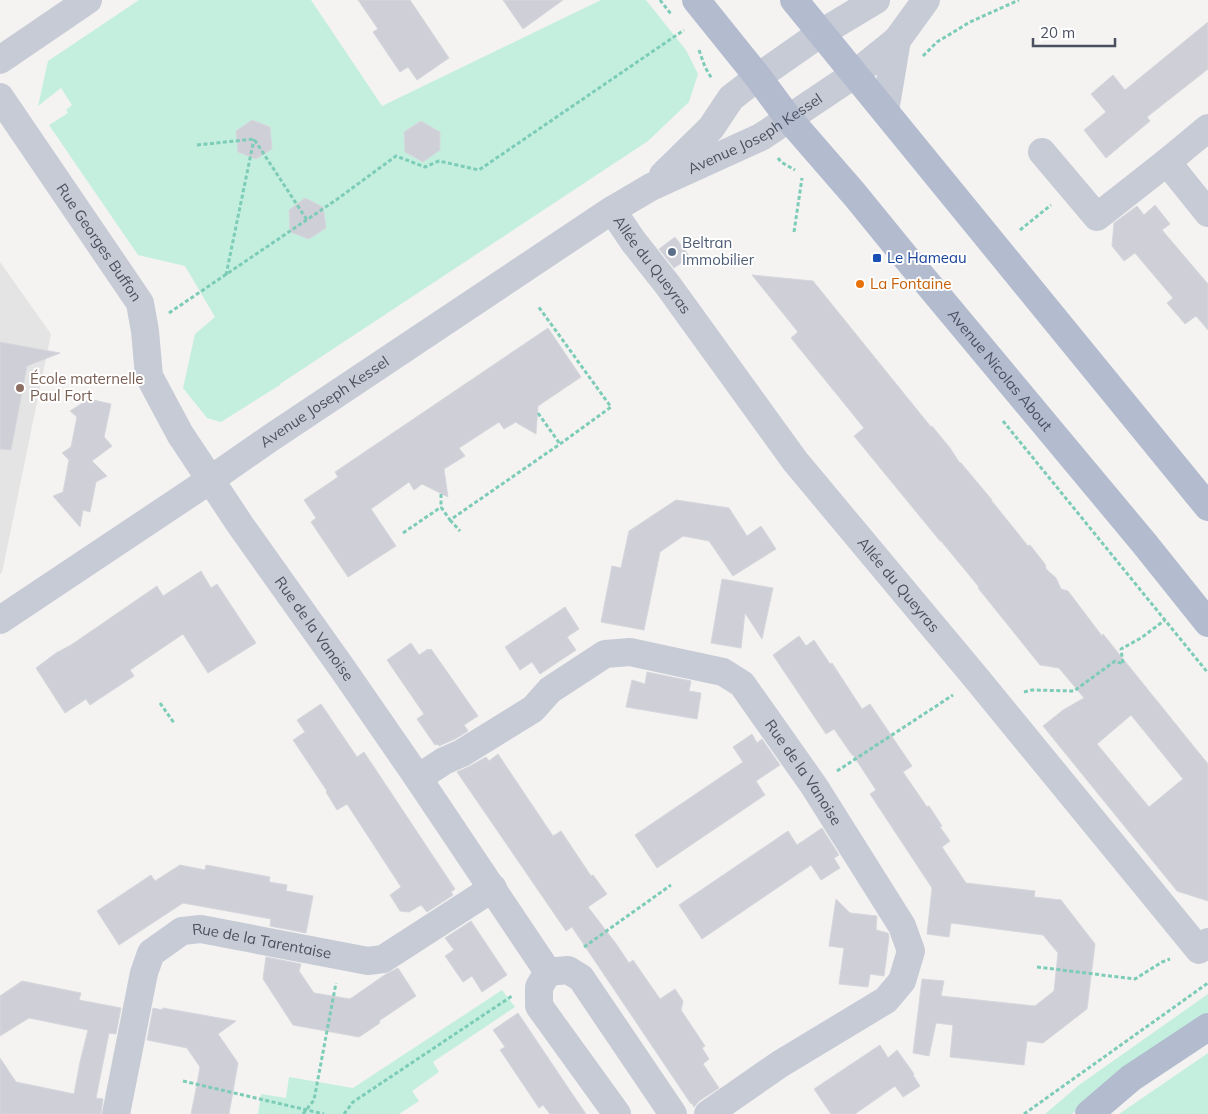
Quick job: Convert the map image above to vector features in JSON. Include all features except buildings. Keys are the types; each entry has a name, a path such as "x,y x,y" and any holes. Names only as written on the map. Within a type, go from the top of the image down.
{"main road":[{"name":"Avenue Nicolas About","path":"696,0 789,119 855,195 1144,543 1208,624"},
{"path":"794,0 1208,507"},
{"path":"1089,1114 1131,1078 1208,1026"}],"street":[{"path":"0,60 88,0"},
{"name":"Avenue Joseph Kessel","path":"651,187 711,128 731,98 821,34 876,0"},
{"path":"885,111 897,40 926,0"},
{"name":"Avenue Joseph Kessel","path":"0,620 612,210 651,187 761,137 855,74 897,40"},
{"name":"Rue Georges Buffon","path":"0,97 140,302 149,376 180,434 210,480"},
{"path":"1042,152 1097,217 1208,128"},
{"path":"1167,162 1208,213"},
{"name":"Allée du Queyras","path":"612,210 795,461 1203,946"},
{"name":"Rue de la Vanoise","path":"210,480 418,778 548,972"},
{"name":"Rue de la Vanoise","path":"418,778 533,709 550,690 604,654 630,652 673,660 723,672 742,684 814,786 902,926 911,951 902,981 886,1000 780,1064 708,1114"},
{"name":"Rue de la Tarentaise","path":"116,1114 144,973 151,953 182,931 201,929 368,961 383,959 492,888"},
{"path":"617,1114 539,1006 539,986 548,972 568,970 581,978 673,1114"}],"path":[{"path":"918,60 937,42 970,22 1019,0"},
{"path":"145,331 307,220 396,156 426,167 438,161 480,170 684,30 689,37"},
{"path":"694,44 700,50 705,67 714,82"},
{"path":"254,138 307,220"},
{"path":"197,144 254,138"},
{"path":"226,275 254,138"},
{"path":"794,232 803,175"},
{"path":"1020,230 1073,189"},
{"path":"450,520 560,444 611,406 538,306"},
{"path":"538,413 560,444"},
{"path":"1002,420 1208,673"},
{"path":"441,494 441,507 460,531"},
{"path":"403,533 441,507"},
{"path":"1043,690 1074,691 1115,661 1123,664 1121,649 1141,638 1165,620"},
{"path":"814,786 977,679"},
{"path":"160,703 174,723"},
{"path":"344,1114 352,1102 548,972 671,885"},
{"path":"1037,967 1134,980 1162,962 1203,946"},
{"path":"303,1114 314,1100 341,956"},
{"path":"1024,1114 1208,983"},
{"path":"183,1081 324,1114"}],"shaded area":[{"name":"École maternelle Paul Fort","path":"0,262 51,334 2,573 0,574"}],"green space":[{"path":"139,0 311,0 382,106 601,0 646,0 686,50 698,74 689,102 648,141 280,385 221,422 207,418 183,388 195,334 215,317 185,266 138,255 49,125 68,113 66,110 72,105 61,88 38,106 48,61"},
{"path":"502,990 515,1007 433,1062 439,1072 412,1091 419,1101 399,1114 258,1114 261,1094 286,1098 289,1077 353,1088"},
{"path":"1208,994 1208,1017 1109,1083 1072,1114 1045,1114 1079,1085"},
{"path":"1208,1053 1208,1114 1119,1114"}],"place":[{"name":"Beltran Immobilier","path":"672,252"},
{"name":"Le Hameau","path":"877,258"},
{"name":"La Fontaine","path":"860,284"},
{"name":"École maternelle Paul Fort","path":"20,388"}]}
